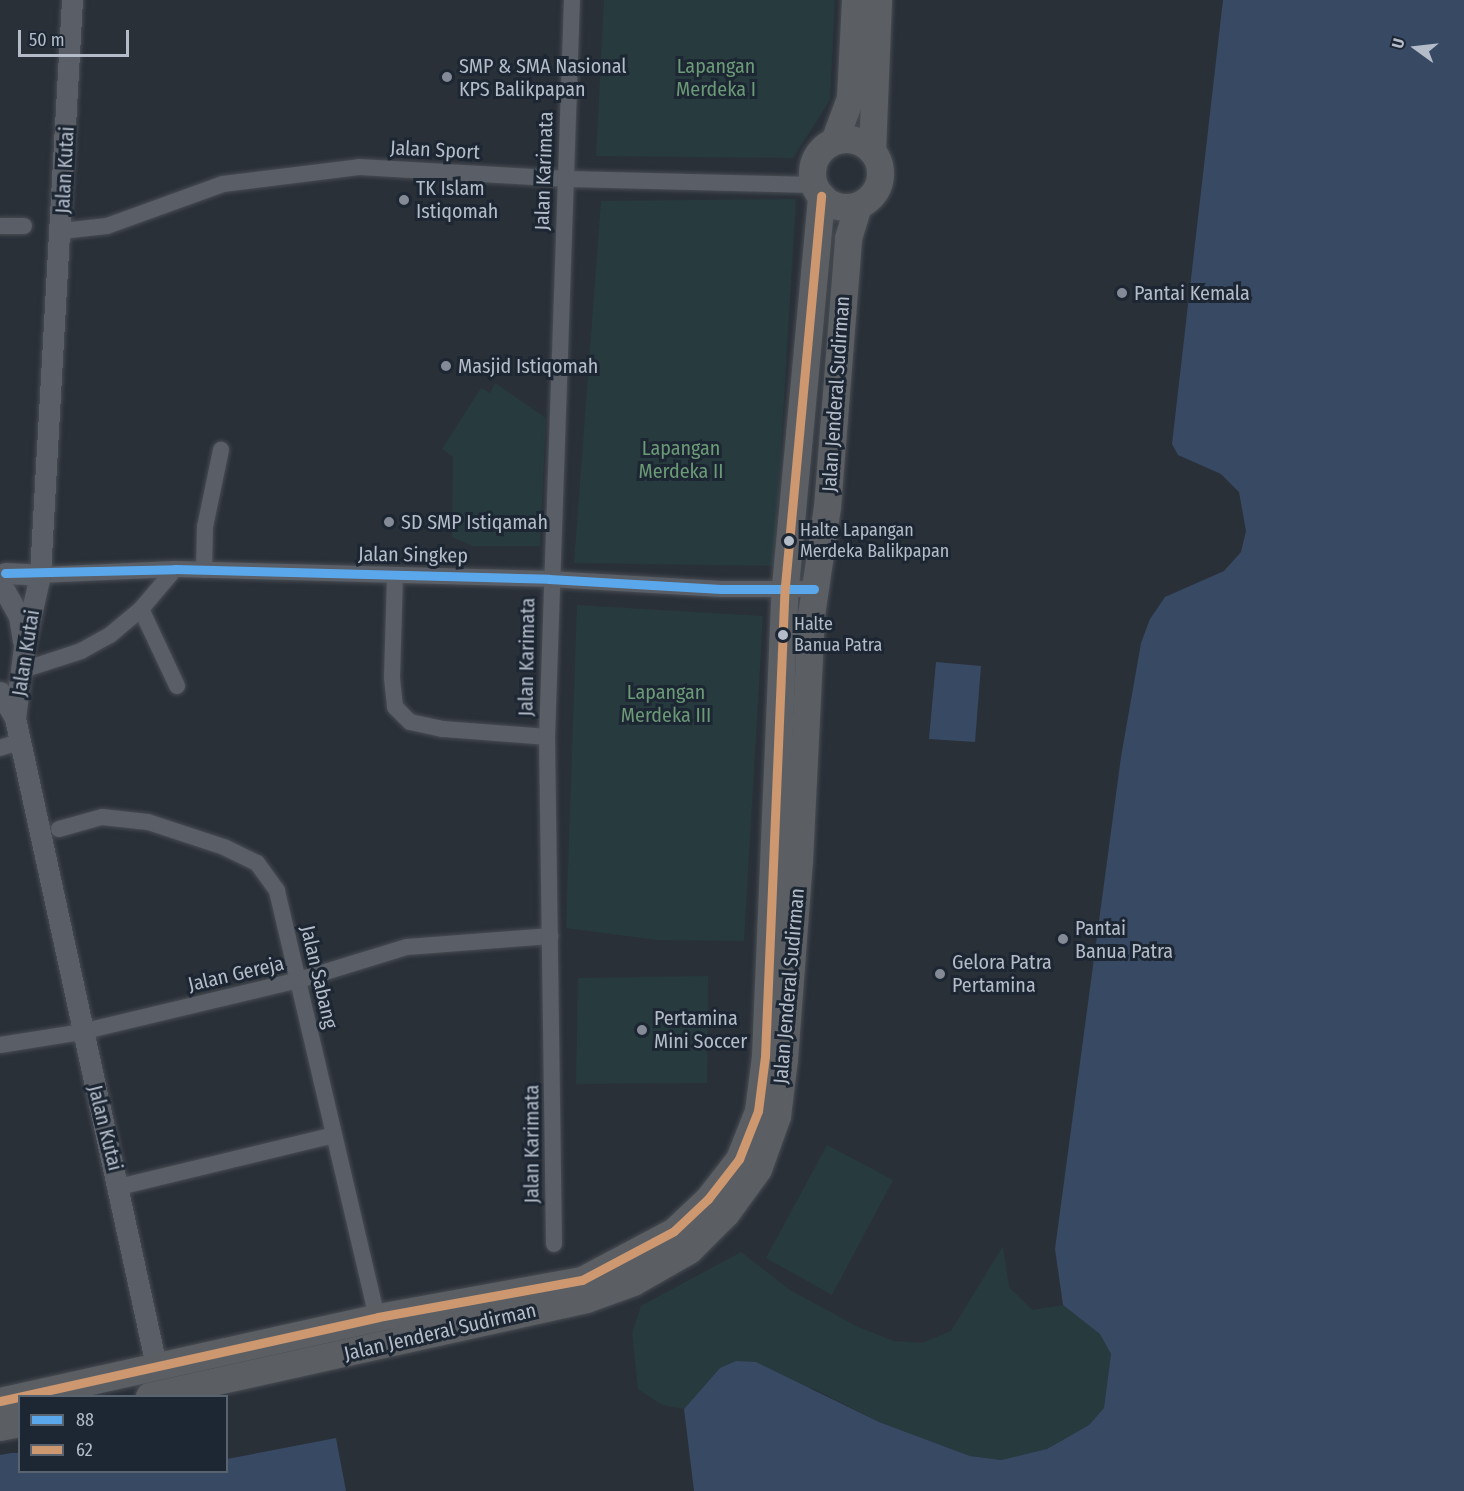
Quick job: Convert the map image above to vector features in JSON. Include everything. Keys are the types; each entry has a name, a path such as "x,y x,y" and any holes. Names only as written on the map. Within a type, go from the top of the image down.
{"highway":[{"name":"Jalan Jenderal Sudirman","path":"26,1395 378,1317 582,1280 674,1231 708,1199 739,1159 758,1111 764,1067 785,586 817,191 812,174 817,154 834,141 850,98 855,0"},
{"name":"Jalan Jenderal Sudirman","path":"156,1395 586,1299 633,1282 689,1250 726,1213 758,1169 777,1116 799,861 814,589 827,507 848,238 858,205 874,192 879,182 878,160 872,151 878,0"},
{"path":"834,141 855,140 872,151"},
{"path":"817,191 838,206 858,205"},
{"path":"156,1365 156,1395"},
{"name":"Jalan Jenderal Sudirman","path":"0,1401 18,1397"},
{"path":"0,1427 18,1423"}],"street":[{"name":"Jalan Kutai","path":"72,0 62,231 40,575 24,646 23,670 9,745 119,1187 156,1365"},
{"name":"Jalan Karimata","path":"554,1244 547,737 549,579 568,179 566,136 572,0"},
{"name":"Jalan Sport","path":"62,231 107,226 223,184 274,175 359,167 817,191"},
{"path":"0,226 24,226"},
{"path":"204,570 206,527 221,450"},
{"name":"Jalan Singkep","path":"40,575 175,569 549,579 721,589 785,586 814,589"},
{"path":"23,670 81,651 110,635 141,609 175,569"},
{"path":"24,646 19,616 2,582 40,575"},
{"path":"395,576 392,678 394,707 410,722 443,729 547,737"},
{"path":"141,609 177,686"},
{"path":"0,692 15,718"},
{"name":"Jalan Sabang","path":"59,829 102,817 148,822 224,847 257,863 277,891 375,1308"},
{"name":"Jalan Gereja","path":"0,1045 81,1032 299,980 407,947 551,936"},
{"path":"119,1187 334,1135"}],"green space":[{"name":"Lapangan Merdeka I","path":"604,0 835,0 830,100 793,158 596,156"},
{"name":"Lapangan Merdeka II","path":"796,199 774,566 574,563 601,201"},
{"path":"495,383 546,418 540,546 473,546 452,537 453,457 442,449 481,388 490,393"},
{"name":"Lapangan Merdeka III","path":"577,605 763,616 744,941 657,940 566,928"},
{"name":"Pertamina Mini Soccer","path":"708,976 707,1083 576,1084 578,978"},
{"path":"827,1145 893,1180 832,1295 766,1258"},
{"path":"1003,1246 1009,1287 1032,1310 1063,1305 1101,1334 1111,1354 1104,1408 1089,1425 1047,1449 1001,1460 970,1456 879,1422 814,1389 720,1368 684,1409 662,1405 638,1389 632,1333 641,1306 741,1252 790,1290 858,1327 894,1341 922,1343 951,1331"}],"water":[{"path":"1223,0 1464,0 1464,1491 694,1491 684,1409 720,1368 736,1361 756,1362 879,1422 970,1456 1001,1460 1047,1449 1089,1425 1104,1408 1111,1354 1100,1334 1063,1305 1055,1249 1121,757 1141,643 1150,619 1165,597 1224,571 1241,552 1246,531 1239,492 1221,474 1178,455 1172,444"},
{"path":"936,662 981,666 975,742 929,739"},
{"path":"336,1438 346,1491 0,1491 0,1455 11,1453 18,1453 18,1473 228,1473 228,1459"}],"transit line":[{"name":"62","path":"27,1395 378,1317 582,1280 674,1231 708,1199 739,1159 758,1111 765,1056 785,586 821,196"},
{"name":"88","path":"5,573 175,569 549,579 721,589 814,589"},
{"name":"62","path":"0,1401 18,1397"}],"place":[{"name":"SMP & SMA Nasional KPS Balikpapan","path":"447,77"},
{"name":"TK Islam Istiqomah","path":"404,200"},
{"name":"Pantai Kemala","path":"1122,293"},
{"name":"Masjid Istiqomah","path":"446,366"},
{"name":"SD SMP Istiqamah","path":"389,522"},
{"name":"Halte Lapangan Merdeka Balikpapan","path":"789,541"},
{"name":"Halte Banua Patra","path":"783,635"},
{"name":"Pantai Banua Patra","path":"1063,939"},
{"name":"Gelora Patra Pertamina","path":"940,974"},
{"name":"Pertamina Mini Soccer","path":"642,1030"}]}
